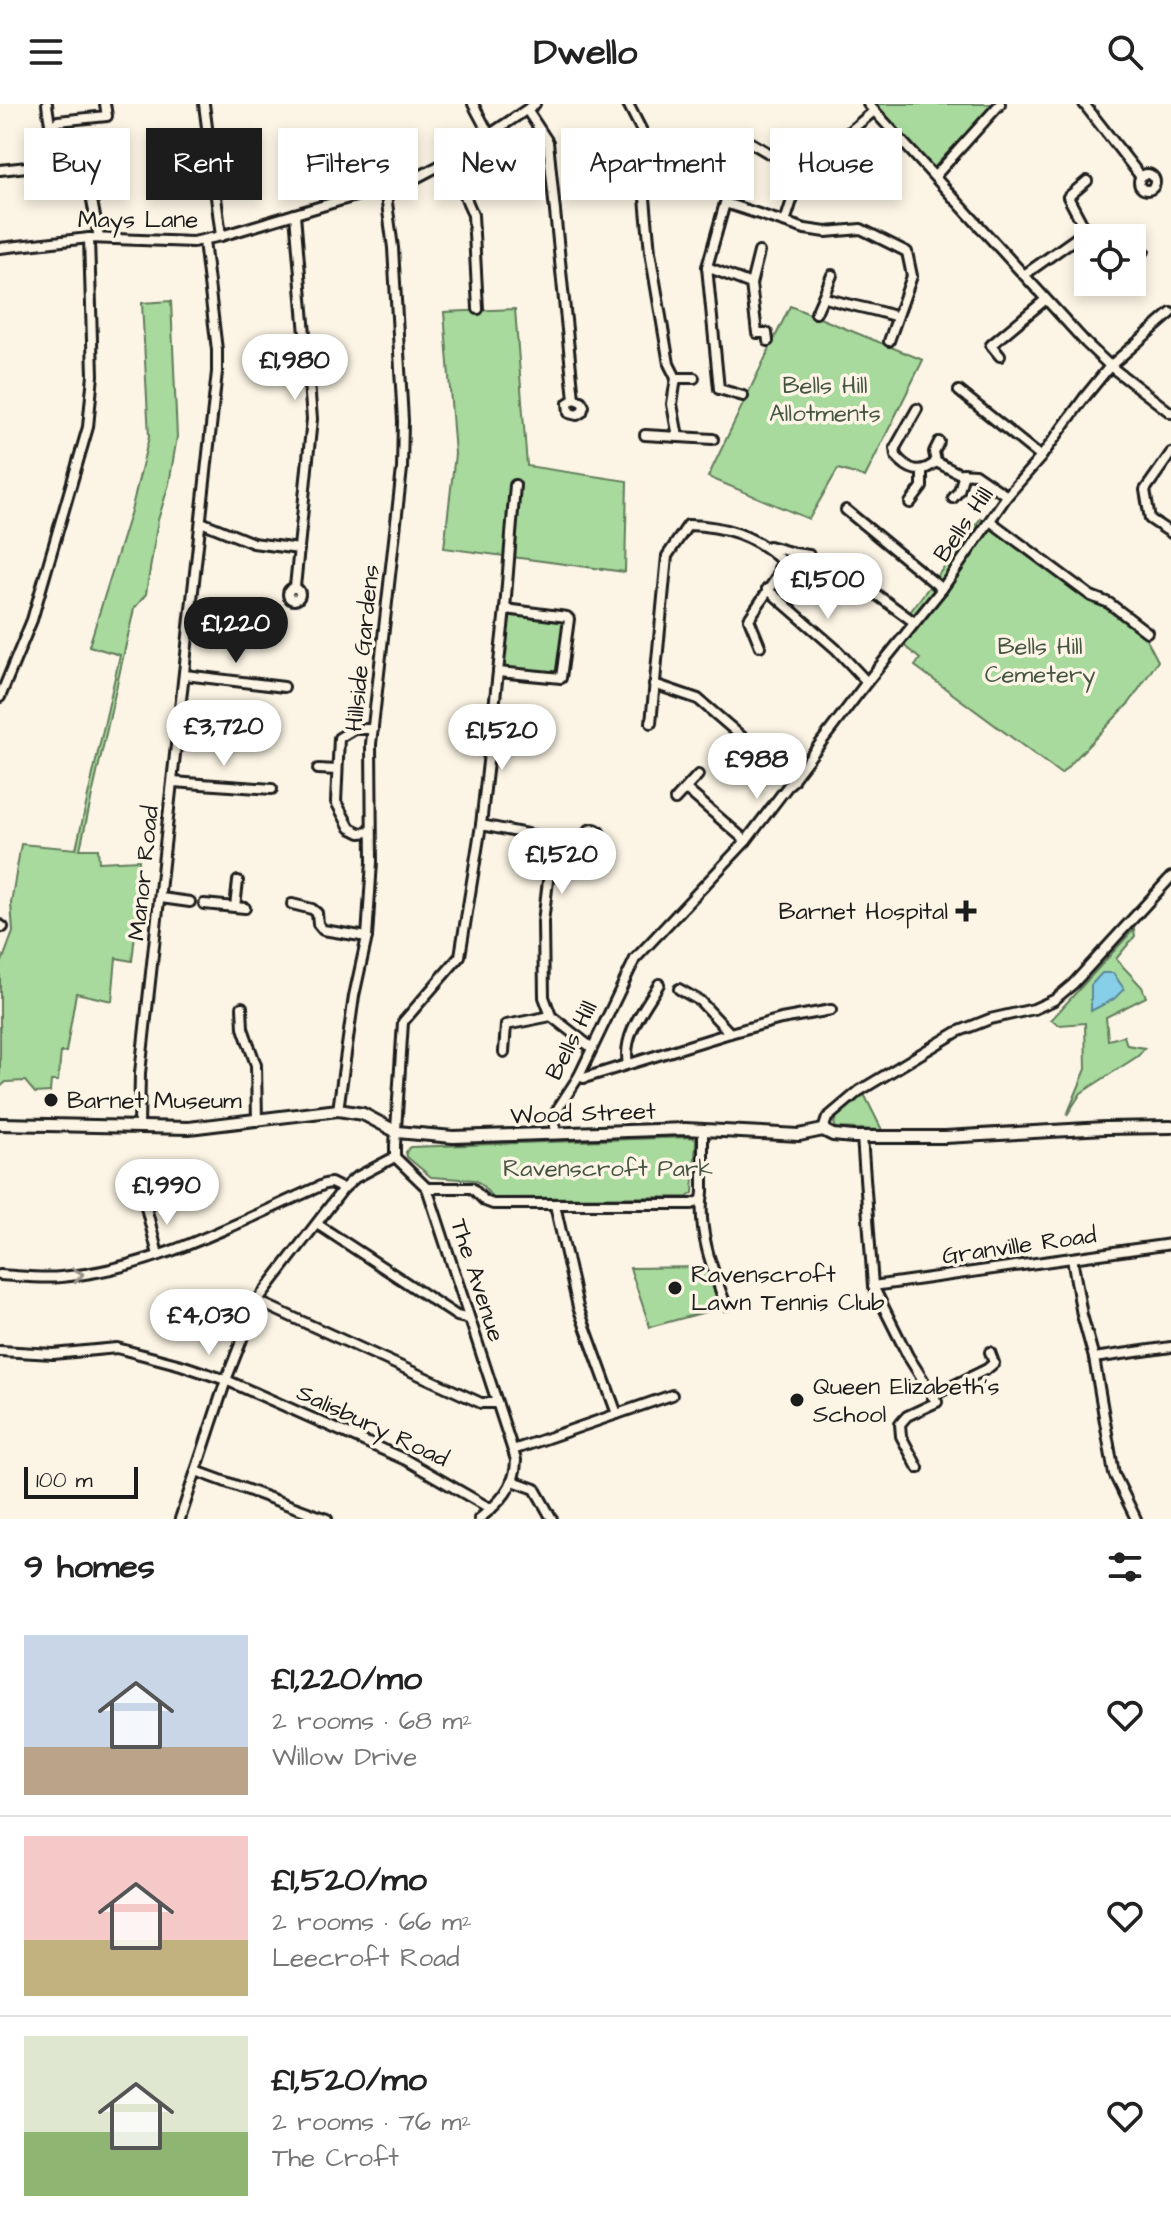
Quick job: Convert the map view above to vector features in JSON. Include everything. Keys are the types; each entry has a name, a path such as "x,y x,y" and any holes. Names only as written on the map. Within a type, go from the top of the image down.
{"main road":[{"name":"Wood Street","path":"0,1124 189,1128 338,1110 363,1114 397,1132 453,1137 703,1130 805,1135 823,1130 833,1135 862,1137 945,1137 1171,1127"}],"street":[{"path":"47,104 48,118 53,128"},
{"path":"53,125 58,121 107,116 105,104"},
{"path":"204,104 221,236"},
{"path":"473,104 486,128"},
{"path":"628,104 644,135 650,252 669,364 676,378 672,404 678,437"},
{"path":"935,176 1000,104"},
{"path":"1084,104 1141,177"},
{"path":"531,107 548,142 574,399"},
{"name":"Mays Lane","path":"501,128 531,107"},
{"path":"848,128 871,107 1045,300 1110,366 1171,413"},
{"path":"0,170 24,167"},
{"path":"1082,224 1068,197 1087,181"},
{"path":"91,200 99,238"},
{"name":"Mays Lane","path":"0,248 89,238 204,241 343,200"},
{"name":"Hillside Gardens","path":"338,1110 355,989 367,937 371,894 373,729 403,448 393,248 387,200"},
{"path":"466,200 471,209 478,309"},
{"path":"785,222 792,200"},
{"path":"743,396 719,389 707,267 725,203 805,229 826,232 861,229 907,252 912,276 889,341"},
{"path":"295,214 312,419 295,587"},
{"path":"0,697 32,620 88,427 93,386 89,238"},
{"path":"1024,275 1074,240"},
{"name":"Manor Road","path":"139,1127 140,1073 218,359 204,241"},
{"path":"759,252 751,284 757,333 767,333 768,341"},
{"path":"707,267 751,284"},
{"path":"816,313 832,275"},
{"path":"823,297 849,307 869,307 897,317"},
{"path":"1000,356 991,345 1045,300"},
{"name":"Bells Hill","path":"554,1134 553,1120 557,1110 579,1076 635,959 746,841 942,589 1007,496 1041,457 1110,366 1171,313"},
{"path":"676,378 694,378"},
{"path":"959,391 1041,457"},
{"path":"917,409 895,452 898,459 911,469 922,472"},
{"path":"645,435 713,439"},
{"path":"936,462 934,452 939,442"},
{"path":"1171,453 1145,490 1150,519 1171,533"},
{"path":"922,472 936,462"},
{"path":"936,462 975,474 1007,496"},
{"path":"910,503 922,487 922,472"},
{"path":"953,498 959,491 964,473"},
{"path":"180,1519 226,1380 257,1301 343,1189 355,1178 395,1157 403,1022 460,956 481,825 515,485"},
{"path":"846,510 942,589"},
{"path":"990,521 1091,596 1109,603 1147,632"},
{"path":"201,522 253,543 299,549"},
{"path":"651,723 667,556 688,525 719,526 765,545 809,555"},
{"path":"765,545 781,560 777,577"},
{"path":"760,646 749,619 767,589 794,563 794,553"},
{"path":"767,589 836,649 867,682"},
{"path":"869,589 914,622"},
{"path":"498,672 561,678 569,619 505,609"},
{"path":"0,668 10,672"},
{"path":"185,675 284,687"},
{"path":"654,684 698,699 793,781"},
{"path":"370,832 360,833 350,828 336,802 339,738 354,729 373,729"},
{"path":"318,769 337,770"},
{"path":"675,800 698,775"},
{"path":"173,782 272,789"},
{"path":"686,789 746,841"},
{"path":"481,825 553,839 587,839"},
{"path":"553,839 543,922 544,997 551,1016 592,1048"},
{"path":"823,1130 827,1118 859,1091 957,1032 1054,1000 1073,984 1171,877"},
{"path":"235,907 238,881"},
{"path":"161,898 190,902"},
{"path":"204,904 245,908"},
{"path":"292,904 317,913 318,924 323,930 367,937"},
{"path":"628,1064 626,1053 633,1028 659,984"},
{"path":"679,989 700,1001 730,1033"},
{"path":"242,1007 243,1028 256,1065 257,1121"},
{"path":"579,1076 584,1078 781,1019 831,1010"},
{"path":"504,1052 506,1025 551,1016"},
{"path":"703,1130 703,1192 700,1201 705,1244 726,1305"},
{"path":"862,1137 873,1286 908,1356 935,1399"},
{"name":"The Avenue","path":"395,1157 427,1188 513,1450 516,1464 513,1481"},
{"path":"0,1275 64,1277 101,1271 158,1255 233,1227 325,1184 331,1183 343,1189"},
{"path":"427,1188 472,1188 488,1204 692,1204 700,1201"},
{"path":"555,1205 578,1307 617,1414"},
{"path":"146,1207 158,1255"},
{"path":"317,1224 457,1316 469,1319"},
{"name":"Granville Road","path":"873,1286 1171,1244"},
{"path":"1072,1258 1082,1315 1094,1358 1114,1474 1136,1519"},
{"path":"257,1301 481,1403 497,1403"},
{"path":"1094,1358 1171,1347"},
{"name":"Salisbury Road","path":"0,1351 53,1354 117,1348 181,1365 226,1380 406,1460 491,1509"},
{"path":"990,1352 994,1363"},
{"path":"918,1468 901,1436 900,1424 907,1416 1004,1359"},
{"path":"513,1450 672,1395"},
{"path":"196,1471 327,1519"},
{"path":"479,1519 513,1481 535,1489 552,1519"}],"green space":[{"path":"868,104 1000,104 935,176 902,141 902,128 890,128"},
{"path":"171,301 177,437 169,484 158,520 146,594 134,609 80,849 98,849 99,862 139,860 132,961 116,958 112,1001 76,993 66,1052 61,1052 58,1081 51,1081 50,1092 35,1093 25,1081 6,1082 0,1087 0,967 13,932 11,903 21,844 76,849 120,655 89,646 131,511 149,437 142,303"},
{"name":"Bells Hill Allotments","path":"790,306 923,360 865,477 838,469 809,519 708,477"},
{"path":"515,309 527,466 627,481 625,572 444,548 455,454 444,312"},
{"name":"Bells Hill Cemetery","path":"981,518 1146,638 1158,661 1130,702 1061,774 915,666 920,659 902,644 911,611"},
{"path":"509,613 565,620 560,674 503,670"},
{"path":"1134,929 1135,936 1116,959 1142,987 1146,997 1106,1017 1108,1040 1124,1036 1127,1045 1145,1048 1138,1056 1081,1093 1067,1115 1086,1069 1085,1023 1060,1025 1051,1020"},
{"path":"864,1094 882,1130 836,1128 834,1123 838,1115"},
{"name":"Ravenscroft Park","path":"692,1137 696,1140 693,1193 687,1197 493,1198 475,1180 431,1177 407,1157 406,1152 410,1147"},
{"name":"Ravenscroft Lawn Tennis Club","path":"706,1267 720,1308 650,1327 630,1268"}],"water":[{"path":"1102,973 1113,973 1124,989 1114,999 1091,1011 1091,985"}],"place":[{"name":"Barnet Hospital","path":"966,911"},
{"name":"Barnet Museum","path":"51,1100"},
{"name":"Ravenscroft Lawn Tennis Club","path":"675,1288"},
{"name":"Queen Elizabeth's School","path":"797,1400"}]}
